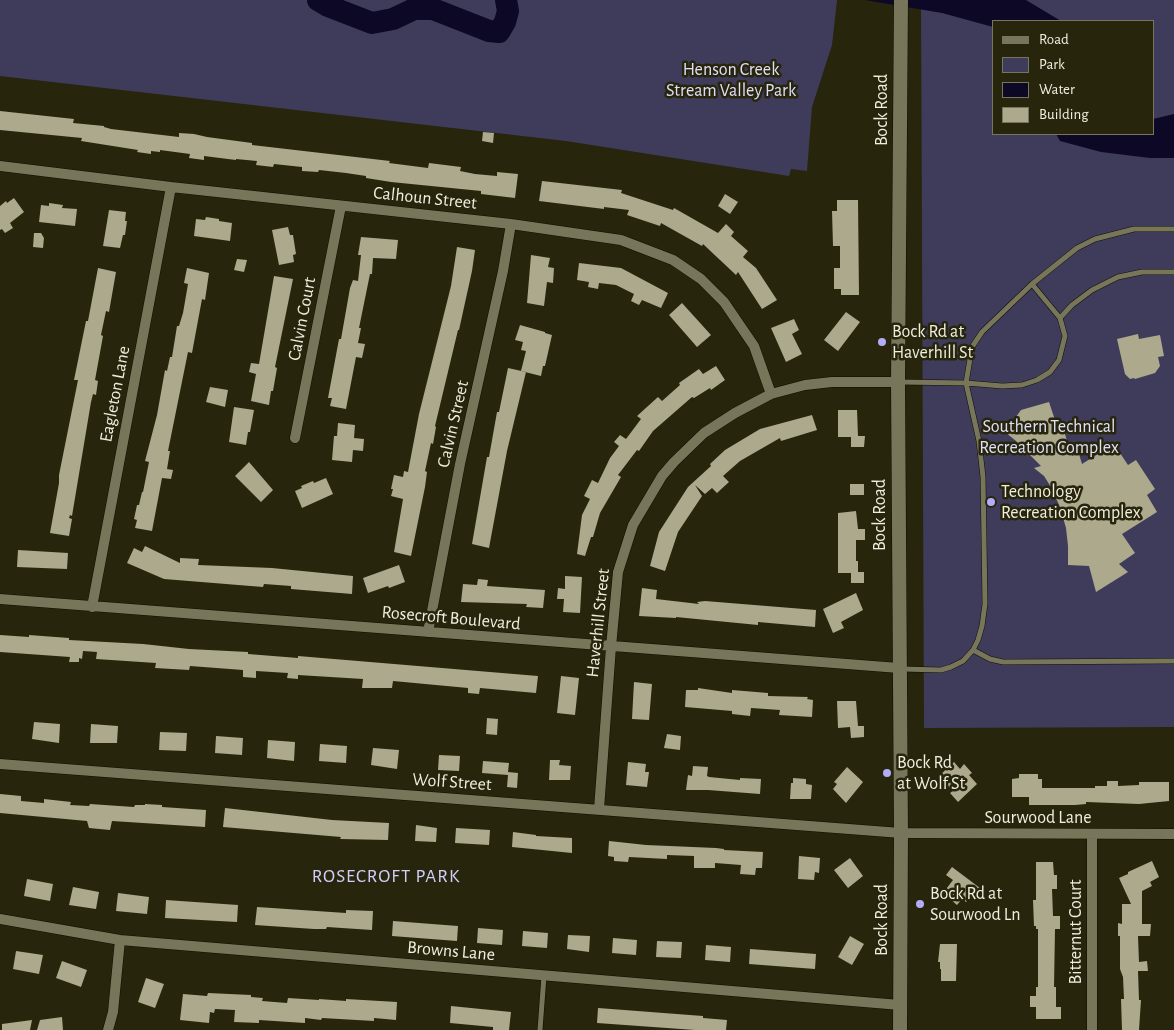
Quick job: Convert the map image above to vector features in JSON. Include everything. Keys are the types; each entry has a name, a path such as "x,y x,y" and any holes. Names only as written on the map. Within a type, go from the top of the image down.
{"main road":[{"name":"Bock Road","path":"900,1030 901,833 898,382 901,0"}],"street":[{"name":"Calhoun Street","path":"0,166 171,187 511,224 621,240 661,255 687,268 712,288 734,314 754,346 771,394"},
{"name":"Eagleton Lane","path":"92,607 171,187"},
{"name":"Calvin Court","path":"295,438 341,206"},
{"name":"Calvin Street","path":"428,632 460,464 503,271 511,224"},
{"name":"Haverhill Street","path":"600,809 616,584 622,557 633,526 652,492 674,462 704,433 735,413 771,394 805,385 832,382 898,382"},
{"name":"Rosecroft Boulevard","path":"0,599 899,668"},
{"name":"Wolf Street","path":"0,764 901,833"},
{"name":"Sourwood Lane","path":"901,833 1174,834"},
{"name":"Bitternut Court","path":"1092,834 1092,1030"},
{"name":"Browns Lane","path":"0,919 120,940 900,1005"},
{"path":"108,1030 113,1012 120,940"}],"lane":[{"path":"899,668 932,671 951,667 963,661 973,650 982,626 985,604 983,477 979,441 966,383 972,347 982,332 1032,284 1077,248 1096,239 1134,229 1174,229"},
{"path":"1060,318 1072,305 1092,290 1118,277 1142,272 1174,272"},
{"path":"898,382 1022,386 1050,372 1059,360 1065,336 1060,318 1032,284"},
{"path":"973,650 990,659 1003,662 1174,661"},
{"path":"540,1030 544,975"}],"green space":[{"name":"Henson Creek Stream Valley Park","path":"0,0 837,0 832,45 812,107 807,171 791,169 789,176 566,141 0,76"},
{"name":"Southern Technical Recreation Complex","path":"921,0 1174,0 1174,727 924,728"}],"water":[{"path":"865,0 1026,0 1059,20 992,20 992,27 942,13"},
{"path":"1174,114 1174,158 1150,158 1101,152 1060,141 1057,135 1154,135 1154,119"}],"building":[{"path":"0,111 74,119 73,123 104,126 111,129 179,137 179,133 194,134 252,143 252,145 390,161 389,163 428,168 429,163 461,167 460,171 475,174 497,176 497,172 518,174 515,198 481,194 481,191 391,182 346,173 319,170 318,172 302,171 302,167 274,164 273,167 256,165 257,161 204,156 204,160 189,158 190,154 160,150 160,152 151,151 151,154 137,152 138,150 81,141 82,138 0,130"},
{"path":"483,132 494,133 493,143 482,141"},
{"path":"542,181 622,190 621,193 673,210 674,208 718,233 726,224 734,232 731,236 748,251 743,257 756,268 777,300 762,309 738,272 736,275 703,244 702,246 661,223 660,226 627,215 629,210 539,201"},
{"path":"725,194 738,202 730,214 718,206"},
{"path":"14,198 24,212 10,223 13,228 5,233 2,229 0,230 0,206"},
{"path":"837,200 858,200 859,295 841,295 841,289 834,289 834,268 840,268 840,246 833,246 832,211 837,211"},
{"path":"49,203 63,205 62,208 77,209 75,226 39,222 41,205 49,206"},
{"path":"109,210 126,212 125,235 123,235 120,248 103,246"},
{"path":"206,217 232,223 230,241 194,236 196,219 205,220"},
{"path":"288,227 290,235 293,235 296,254 293,255 294,262 279,265 272,230"},
{"path":"34,233 41,233 44,238 43,248 33,247"},
{"path":"361,237 398,240 396,259 373,258 372,274 370,274 359,328 361,328 358,343 365,344 362,358 356,357 346,409 330,406 332,398 328,398 350,288 353,280 358,281 361,255 358,255"},
{"path":"457,247 475,250 472,271 435,426 433,444 431,443 425,471 427,472 425,487 411,556 394,552 403,499 391,496 393,489 391,489 394,475 403,477 404,471 408,472 419,414 451,286"},
{"path":"531,255 550,258 548,267 554,268 553,283 547,282 544,306 527,303"},
{"path":"237,259 247,260 244,272 234,270"},
{"path":"579,263 621,268 668,293 661,308 642,300 639,305 631,301 634,294 616,285 599,283 598,289 588,287 589,282 577,280"},
{"path":"98,268 116,272 109,312 106,311 101,335 103,336 95,380 98,381 96,395 93,394 91,402 72,516 70,515 69,518 72,519 69,536 50,533 59,475 78,380 74,380"},
{"path":"187,268 209,273 205,300 202,299 192,353 188,352 168,451 170,451 167,469 173,470 171,479 162,478 152,531 135,528 137,520 134,519 137,505 139,505 143,492 149,462 145,461 157,415 165,370 167,371 170,357 172,357 177,326 179,326 183,313 188,284 184,283"},
{"path":"274,276 293,279 269,405 251,401 256,374 249,372 251,363 259,364"},
{"path":"682,303 711,335 697,347 669,315"},
{"path":"846,312 860,322 838,351 824,340"},
{"path":"794,319 799,330 792,334 802,354 786,362 771,328"},
{"path":"520,325 552,335 541,376 521,371 526,351 521,350 523,342 515,340"},
{"path":"1138,334 1139,339 1160,335 1164,356 1158,357 1160,366 1155,373 1130,379 1125,374 1117,339"},
{"path":"716,366 725,380 711,390 710,388 694,398 692,397 653,431 618,475 621,477 600,513 585,556 577,554 582,515 590,499 584,496 592,480 598,483 610,458 619,446 614,442 620,435 626,439 641,419 637,416 658,397 662,401 680,385 679,383 699,369 703,374"},
{"path":"508,368 526,372 507,451 489,548 472,544 487,457 489,457 497,412 499,412"},
{"path":"210,387 228,390 225,407 206,402"},
{"path":"1049,402 1057,426 1062,425 1072,456 1079,454 1082,464 1114,444 1128,465 1136,460 1155,489 1147,495 1157,512 1122,534 1135,553 1119,564 1128,572 1096,592 1089,566 1068,565 1066,528 1060,507 1051,487 1044,476 1034,468 1041,466 1005,432 1021,410"},
{"path":"234,407 254,410 246,445 229,442"},
{"path":"838,410 857,410 858,436 865,436 864,447 851,447 851,437 838,437"},
{"path":"812,415 817,430 781,441 780,438 740,461 723,476 729,482 717,493 712,488 705,494 695,485 702,496 678,532 665,571 650,566 659,532 688,487 725,450 760,429"},
{"path":"338,423 355,425 354,438 364,439 363,451 353,450 352,462 332,460 334,436 337,436"},
{"path":"249,462 273,490 261,502 235,476"},
{"path":"326,478 333,494 302,508 295,491 302,488 301,486"},
{"path":"850,484 864,484 864,495 850,495"},
{"path":"856,511 858,529 865,529 865,540 856,540 858,572 864,572 864,583 851,583 851,573 838,573 838,513"},
{"path":"145,546 180,563 180,558 199,559 198,565 272,568 353,576 352,594 291,589 291,586 264,584 263,587 164,579 127,563 134,548 142,552"},
{"path":"18,550 68,553 67,569 17,567"},
{"path":"399,565 405,582 368,593 363,578"},
{"path":"565,576 582,577 580,613 563,612 564,599 557,599 558,588 565,589"},
{"path":"478,579 488,580 487,586 545,590 543,608 526,607 527,604 461,602 463,584 477,585"},
{"path":"642,588 657,590 656,599 699,604 697,602 705,601 816,610 815,627 758,622 758,625 676,617 639,616"},
{"path":"856,593 863,610 841,622 844,628 833,633 823,609"},
{"path":"0,635 69,638 69,640 248,652 248,654 298,658 298,656 538,676 536,693 480,688 479,694 468,693 468,688 393,681 392,688 362,688 363,679 298,675 298,679 287,678 288,673 256,671 256,678 243,677 243,670 190,666 189,670 155,668 156,663 96,659 97,652 83,651 82,659 79,658 79,662 69,662 70,657 0,652"},
{"path":"561,676 579,678 575,715 557,713"},
{"path":"634,682 652,684 649,720 632,719"},
{"path":"698,688 732,693 732,690 768,693 768,696 808,697 807,699 813,700 812,717 779,715 780,710 751,708 750,716 732,714 732,711 685,707 686,690 698,690"},
{"path":"837,701 856,701 858,726 864,726 864,737 851,738 850,727 838,728"},
{"path":"487,718 498,719 497,735 486,734"},
{"path":"34,722 60,724 59,743 32,739"},
{"path":"91,724 118,726 117,743 90,743"},
{"path":"160,732 187,733 186,751 159,750"},
{"path":"667,734 681,736 680,750 664,748"},
{"path":"216,736 243,738 242,755 215,753"},
{"path":"268,740 295,742 294,761 267,758"},
{"path":"320,744 347,746 346,763 319,761"},
{"path":"373,748 399,750 397,769 371,765"},
{"path":"439,755 460,756 459,771 438,770"},
{"path":"550,760 560,760 559,765 571,766 570,780 549,780"},
{"path":"483,761 509,763 508,772 518,773 517,788 507,787 508,775 482,773"},
{"path":"628,762 646,764 645,772 649,772 647,787 626,785"},
{"path":"954,762 960,769 964,764 972,773 969,775 977,784 958,802 950,793 953,791 939,776"},
{"path":"693,766 708,767 707,776 709,777 740,780 740,778 761,779 760,794 686,790 688,775 692,776"},
{"path":"847,767 863,782 846,803 833,789 837,784 834,782"},
{"path":"1019,774 1038,774 1038,779 1042,779 1042,788 1095,788 1095,786 1107,786 1107,781 1118,781 1118,786 1139,785 1139,782 1169,782 1169,801 1139,804 1086,802 1086,804 1075,805 1029,805 1029,797 1012,797 1012,779 1019,778"},
{"path":"793,778 806,779 806,784 812,785 811,799 790,799"},
{"path":"0,794 21,796 21,801 44,803 44,799 71,802 70,805 89,806 90,804 134,807 135,805 145,804 206,810 205,827 112,821 110,830 89,828 87,821 0,813"},
{"path":"225,808 332,820 389,823 388,840 340,839 341,837 223,827"},
{"path":"416,825 437,828 436,842 415,841"},
{"path":"456,828 490,830 489,845 455,843"},
{"path":"513,832 536,836 572,838 572,853 512,847"},
{"path":"609,841 763,852 762,868 756,868 755,875 740,874 741,865 715,863 715,868 694,868 694,856 667,855 667,859 629,857 628,862 614,861 614,857 608,856"},
{"path":"799,856 820,858 819,873 815,872 814,880 798,879"},
{"path":"850,858 863,876 848,888 834,870"},
{"path":"1152,861 1159,877 1150,882 1152,886 1142,891 1142,924 1151,924 1150,936 1138,936 1139,962 1147,961 1148,971 1138,971 1139,1000 1141,1000 1139,1030 1122,1030 1121,999 1124,999 1123,977 1120,969 1118,923 1122,924 1122,904 1131,904 1119,878"},
{"path":"1036,862 1053,862 1054,875 1057,875 1057,889 1052,889 1053,916 1060,916 1060,929 1055,929 1054,987 1056,987 1056,1007 1061,1007 1061,1019 1036,1019 1036,1007 1030,1007 1030,996 1036,996 1036,987 1038,987 1038,929 1034,926 1033,900 1036,900"},
{"path":"952,867 980,888 966,902 962,899 957,905 943,893 953,880 946,875"},
{"path":"27,879 53,884 50,901 24,896"},
{"path":"73,887 99,892 96,909 69,905"},
{"path":"118,893 149,897 147,914 116,911"},
{"path":"166,900 238,905 237,922 165,918"},
{"path":"257,907 346,913 346,910 373,911 372,930 255,925"},
{"path":"393,921 458,926 457,941 392,936"},
{"path":"478,928 503,930 502,945 477,943"},
{"path":"523,931 548,933 547,948 522,946"},
{"path":"568,935 590,936 589,952 567,949"},
{"path":"850,936 864,944 852,965 838,957"},
{"path":"613,938 637,940 636,955 612,953"},
{"path":"657,941 682,942 681,958 656,957"},
{"path":"940,944 957,944 956,981 941,981 940,962 938,962"},
{"path":"706,945 731,947 730,962 705,960"},
{"path":"750,949 816,954 815,969 749,964"},
{"path":"16,951 43,955 39,974 13,969"},
{"path":"62,961 87,970 81,987 56,978"},
{"path":"146,978 164,984 155,1008 138,1002"},
{"path":"208,993 251,995 251,997 263,998 262,1001 287,1003 288,998 397,1002 396,1020 374,1018 374,1021 322,1018 321,1020 305,1018 305,1023 259,1020 259,1023 234,1022 235,1010 215,1009 214,1013 210,1012 209,1023 180,1020 183,994 207,996"},
{"path":"451,1006 511,1012 509,1030 493,1030 493,1027 450,1023"},
{"path":"598,1008 703,1016 703,1018 727,1020 726,1030 695,1030 597,1023"},
{"path":"62,1017 63,1030 37,1030 40,1020"},
{"path":"32,1020 30,1030 2,1030 2,1024"}],"waterway":[{"path":"318,0 328,6 372,23 393,19 414,9 433,9 489,31 499,32 505,22 508,11 506,0"}],"place":[{"name":"Bock Rd at Haverhill St","path":"882,342"},
{"name":"Technology Recreation Complex","path":"991,502"},
{"name":"Bock Rd at Wolf St","path":"887,773"},
{"name":"Bock Rd at Sourwood Ln","path":"920,904"}],"district":[{"name":"ROSECROFT PARK","path":"386,876"}]}
